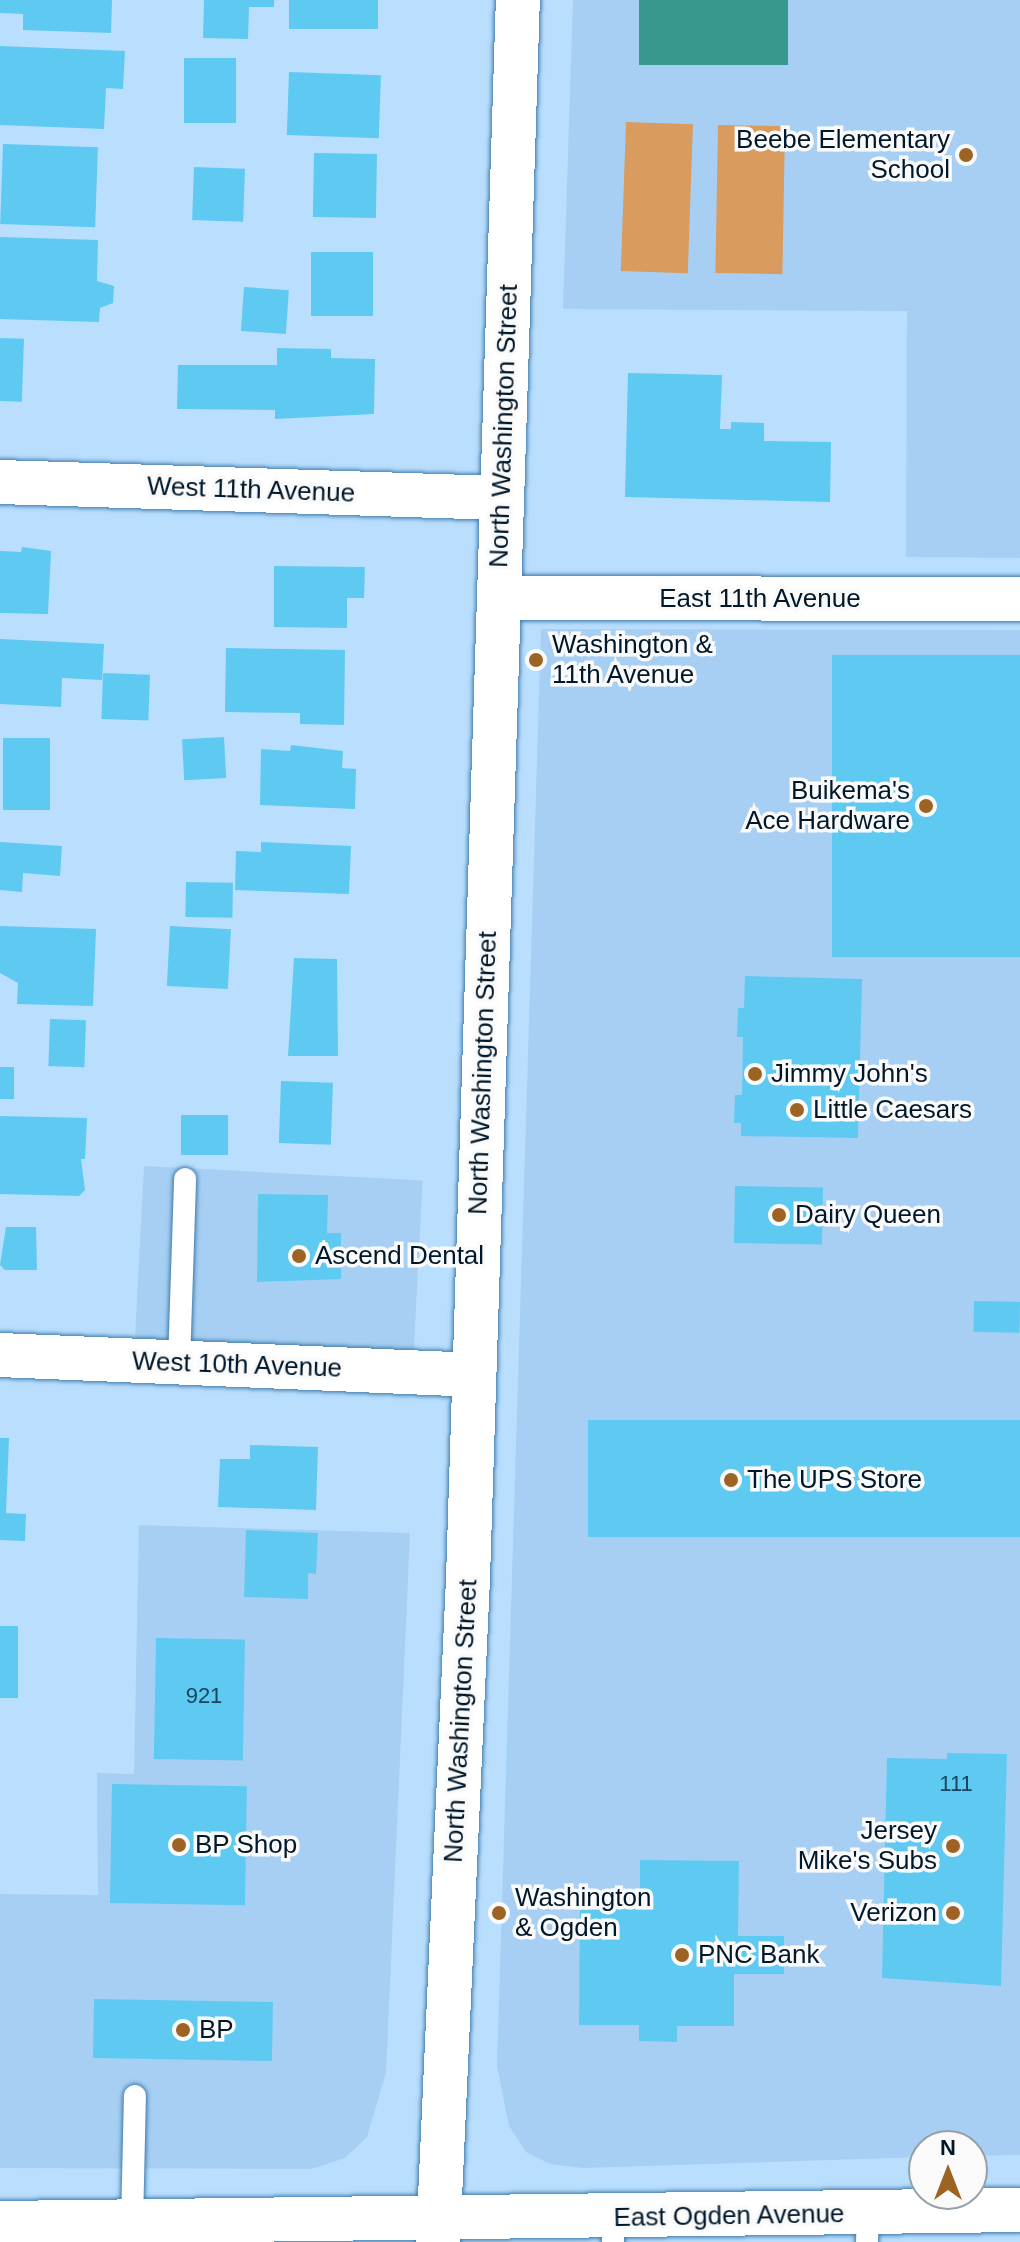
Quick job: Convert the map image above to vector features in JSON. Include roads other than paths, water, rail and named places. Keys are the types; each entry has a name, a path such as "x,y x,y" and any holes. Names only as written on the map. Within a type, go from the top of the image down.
{"main road":[{"name":"North Washington Street","path":"438,2232 474,1375 518,0"},
{"name":"West 11th Avenue","path":"0,482 501,498"},
{"name":"East 11th Avenue","path":"499,598 1020,599"},
{"name":"West 10th Avenue","path":"0,1355 474,1375"},
{"name":"East Ogden Avenue","path":"0,2223 177,2233 867,2227 1020,2210"}],"lane":[{"path":"179,1363 185,1179"},
{"path":"118,2230 135,2096"}],"place":[{"name":"Beebe Elementary School","path":"966,155"},
{"name":"Washington & 11th Avenue","path":"536,660"},
{"name":"Buikema's Ace Hardware","path":"926,806"},
{"name":"Jimmy John's","path":"755,1074"},
{"name":"Little Caesars","path":"797,1110"},
{"name":"Dairy Queen","path":"779,1215"},
{"name":"Ascend Dental","path":"299,1256"},
{"name":"The UPS Store","path":"731,1480"},
{"name":"BP Shop","path":"179,1845"},
{"name":"Jersey Mike's Subs","path":"953,1846"},
{"name":"Washington & Ogden","path":"499,1913"},
{"name":"Verizon","path":"953,1913"},
{"name":"PNC Bank","path":"682,1955"},
{"name":"BP","path":"183,2030"}]}
